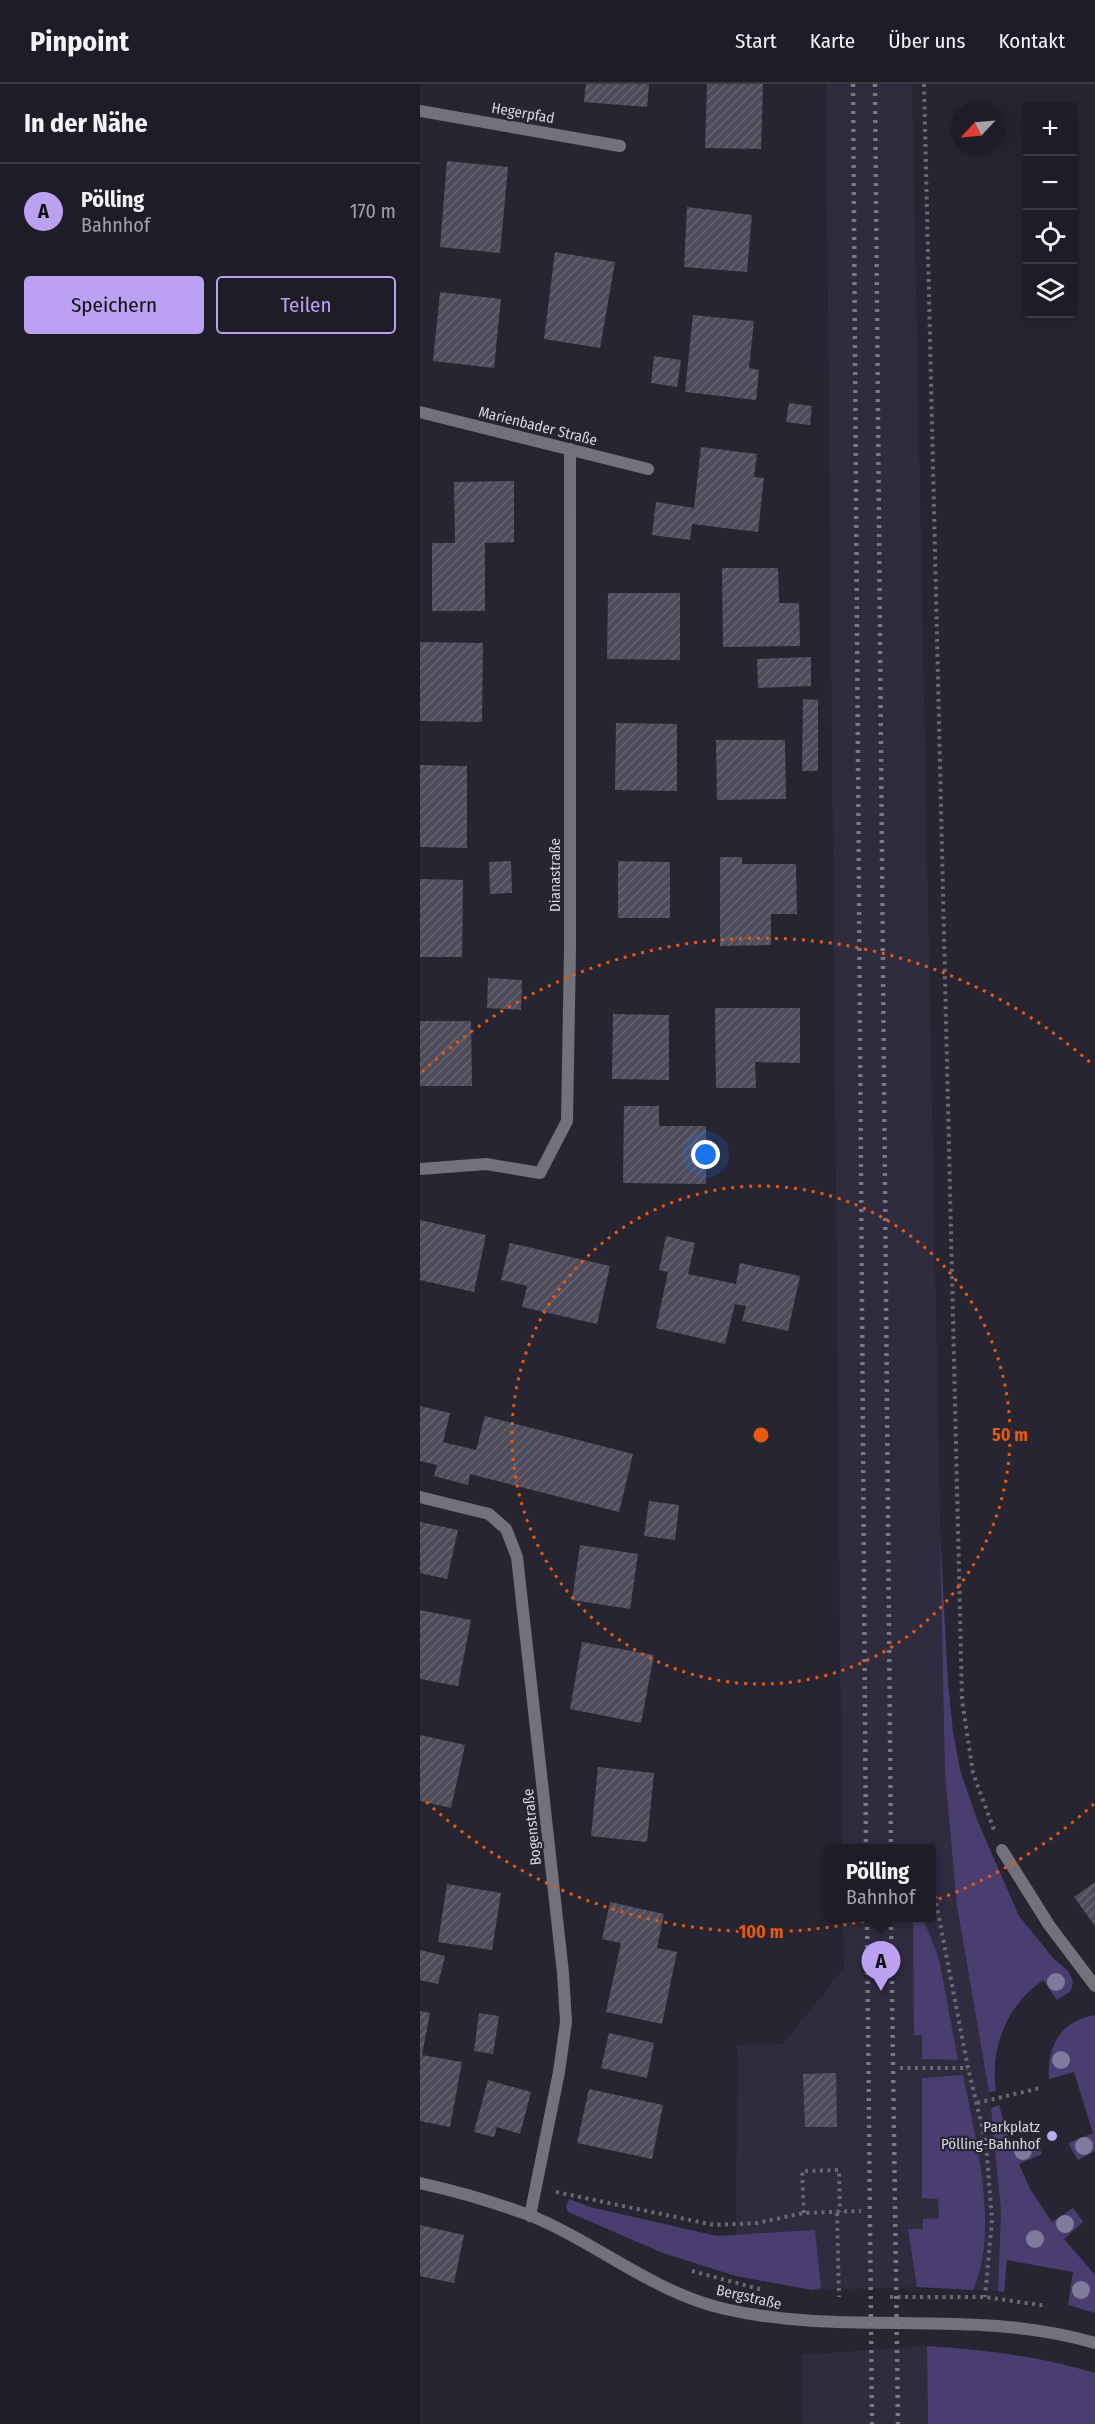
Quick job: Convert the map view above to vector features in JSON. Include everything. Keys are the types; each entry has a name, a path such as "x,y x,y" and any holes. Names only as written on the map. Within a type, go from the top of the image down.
{"street":[{"name":"Hegerpfad","path":"420,111 620,146"},
{"name":"Marienbader Straße","path":"420,412 648,469"},
{"name":"Dianastraße","path":"420,1169 486,1164 540,1173 567,1121 570,950 570,449"},
{"name":"Bogenstraße","path":"420,1497 489,1514 506,1529 517,1557 563,1973 566,2022 559,2072 530,2216"},
{"path":"1002,1850 1049,1925 1095,1986"},
{"name":"Bergstraße","path":"420,2183 530,2216 671,2290 722,2309 782,2320 962,2323 1031,2329 1095,2343"}],"path":[{"path":"924,84 962,1700 973,1773 1002,1850"},
{"path":"936,1902 968,2068 977,2103 990,2180 992,2220 985,2297"},
{"path":"900,2068 968,2068"},
{"path":"977,2103 1040,2088"},
{"path":"804,2213 802,2171 839,2170 839,2297"},
{"path":"535,2187 714,2225 757,2223 804,2213 861,2211"},
{"path":"682,2269 773,2292"},
{"path":"828,2297 850,2297"},
{"path":"884,2297 985,2297 1059,2308"}],"shaded area":[{"path":"826,84 912,84 945,1774 957,1906 989,2092 997,2158 1001,2210 998,2291 917,2287 812,2290 736,2276 737,2045 783,2044 844,1968 843,1922 936,1922 936,1844 842,1844"},
{"path":"940,1532 948,1683 960,1770 978,1822 1019,1916 1054,1959 1068,1971 1073,1981 1071,1991 1057,2000 1043,1980 1019,2002 1003,2029 998,2044 996,2091 989,2092 957,1906 945,1774"},
{"path":"913,1922 925,1922 939,1959 958,2060 922,2059 922,2035 914,2035"},
{"path":"1095,2015 1095,2151 1078,2160 1068,2143 1093,2133 1074,2072 1049,2079 1050,2056 1058,2037 1065,2029 1083,2018"},
{"path":"963,2075 983,2183 985,2240 981,2266 973,2290 917,2287 908,2229 923,2229 923,2219 939,2218 938,2199 922,2198 922,2078"},
{"path":"999,2105 1011,2146 1035,2138 1042,2154 1019,2164 1030,2189 1052,2222 1073,2208 1083,2222 1064,2239 1095,2275 1095,2313 1068,2305 1073,2272 1007,2260 1004,2292 998,2291 1001,2210 991,2108"},
{"path":"569,2199 590,2207 717,2236 815,2230 821,2288 812,2290 736,2276 663,2253 568,2212 566,2207"},
{"path":"927,2346 928,2424 802,2424 801,2355"},
{"path":"927,2346 1012,2355 1054,2362 1095,2373 1095,2424 928,2424"}],"building":[{"path":"586,84 649,84 647,107 584,102"},
{"path":"707,84 763,84 761,149 705,148"},
{"path":"447,161 508,167 500,253 440,247"},
{"path":"687,207 752,215 747,272 684,267"},
{"path":"555,252 615,262 600,348 544,339"},
{"path":"440,292 501,299 494,368 433,361"},
{"path":"693,315 754,321 749,368 759,370 756,400 685,392"},
{"path":"654,356 681,360 677,387 651,383"},
{"path":"789,403 812,406 810,425 786,422"},
{"path":"701,447 757,454 754,477 764,478 758,532 692,524 690,540 652,535 656,502 694,508"},
{"path":"514,481 514,542 485,543 485,611 432,611 432,543 455,543 454,482"},
{"path":"722,568 778,568 779,603 799,603 800,646 723,647"},
{"path":"608,593 680,593 680,660 607,659"},
{"path":"420,642 483,643 482,722 420,721"},
{"path":"811,657 811,686 758,688 757,659"},
{"path":"803,699 818,700 818,771 802,771"},
{"path":"616,723 677,724 677,791 615,790"},
{"path":"716,740 785,740 786,799 717,800"},
{"path":"420,765 467,766 467,848 420,847"},
{"path":"720,857 742,857 742,864 796,864 797,914 771,914 771,945 720,946"},
{"path":"511,861 512,893 490,894 489,862"},
{"path":"618,861 670,862 670,918 618,918"},
{"path":"420,879 463,880 462,957 420,957"},
{"path":"488,978 522,980 521,1010 487,1008"},
{"path":"715,1008 800,1008 800,1063 755,1062 756,1088 716,1088"},
{"path":"613,1014 669,1015 669,1080 612,1079"},
{"path":"420,1021 471,1021 472,1086 420,1086"},
{"path":"624,1106 659,1106 659,1126 706,1126 706,1184 623,1183"},
{"path":"420,1220 486,1235 474,1292 420,1280"},
{"path":"666,1236 695,1243 688,1274 736,1284 740,1263 800,1276 788,1331 742,1321 746,1306 735,1304 725,1344 656,1328 668,1272 659,1270"},
{"path":"510,1243 610,1266 597,1324 522,1307 527,1286 501,1280"},
{"path":"420,1406 450,1413 443,1442 476,1450 485,1416 633,1454 619,1512 470,1474 468,1485 434,1476 437,1465 420,1461"},
{"path":"649,1501 679,1505 675,1540 644,1536"},
{"path":"420,1522 458,1530 447,1579 420,1573"},
{"path":"580,1545 638,1554 630,1609 572,1600"},
{"path":"420,1610 471,1620 458,1686 420,1679"},
{"path":"582,1642 654,1655 641,1723 570,1709"},
{"path":"420,1735 465,1745 451,1808 420,1801"},
{"path":"598,1767 654,1773 647,1842 591,1836"},
{"path":"1095,1882 1095,1926 1074,1897"},
{"path":"447,1884 501,1893 492,1950 438,1942"},
{"path":"610,1902 664,1914 657,1948 677,1952 662,2024 606,2012 621,1943 602,1939"},
{"path":"420,1950 445,1956 438,1984 420,1980"},
{"path":"420,2011 430,2013 422,2055 462,2062 450,2127 420,2121"},
{"path":"479,2013 499,2016 493,2054 474,2051"},
{"path":"609,2033 654,2043 647,2078 601,2068"},
{"path":"836,2073 837,2127 805,2127 803,2074"},
{"path":"488,2080 531,2092 520,2134 497,2127 494,2137 474,2132"},
{"path":"589,2089 663,2105 652,2159 577,2143"},
{"path":"420,2225 464,2235 454,2283 420,2276"}],"railway":[{"path":"853,84 866,1844"},
{"path":"875,84 891,1844"},
{"path":"867,1922 872,2424"},
{"path":"891,1922 898,2424"}],"place":[{"name":"Pölling","path":"881,1991"},
{"name":"Parkplatz Pölling-Bahnhof","path":"1052,2136"}]}
